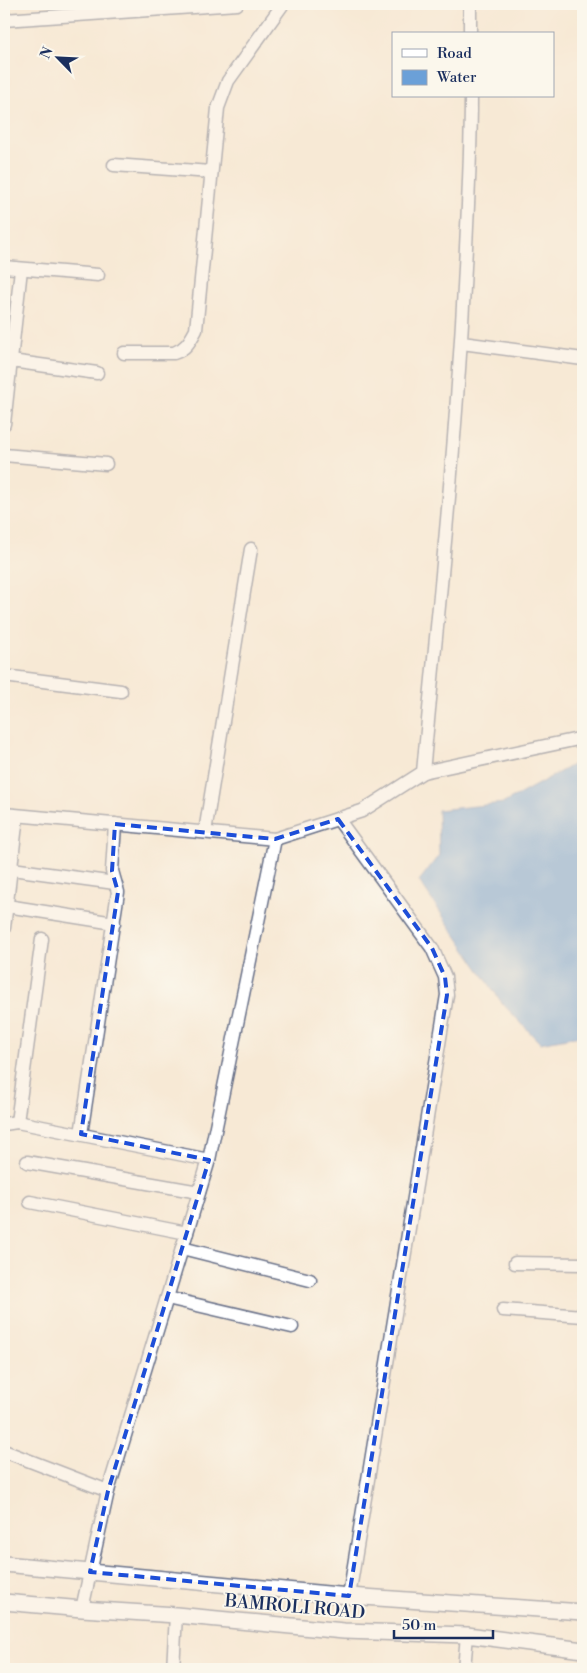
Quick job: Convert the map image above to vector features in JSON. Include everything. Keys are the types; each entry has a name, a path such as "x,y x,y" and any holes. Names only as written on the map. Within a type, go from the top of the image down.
{"street":[{"path":"4,20 237,4"},
{"path":"124,353 174,353 182,350 188,344 196,330 216,115 228,81 283,4"},
{"path":"470,4 470,32"},
{"path":"423,772 455,446 462,343 471,144 471,98"},
{"path":"114,165 211,172"},
{"path":"4,267 98,275"},
{"path":"4,424 21,269"},
{"path":"462,343 583,359"},
{"path":"11,361 97,373"},
{"path":"4,455 106,464"},
{"path":"205,832 251,549"},
{"path":"4,676 121,691"},
{"path":"4,814 276,839 362,811 423,772 583,738"},
{"path":"4,928 9,861 17,816"},
{"path":"338,819 432,948 445,977 447,995 349,1596"},
{"path":"81,1134 118,892 112,871 115,824"},
{"path":"82,1609 108,1491 209,1160 276,839"},
{"path":"9,861 116,883"},
{"path":"7,906 114,923"},
{"path":"42,939 10,1123 81,1134 209,1160"},
{"path":"27,1162 199,1192"},
{"path":"30,1202 187,1232"},
{"path":"182,1248 310,1280"},
{"path":"516,1263 583,1264"},
{"path":"167,1298 292,1327"},
{"path":"503,1310 583,1316"},
{"path":"4,1451 108,1491"},
{"path":"4,1564 349,1596 583,1612"},
{"name":"BAMROLI ROAD","path":"4,1602 176,1615 344,1631 467,1635 583,1650"},
{"path":"173,1669 176,1615"},
{"path":"464,1669 467,1635"}],"highlighted area":[{"path":"338,819 432,948 445,977 447,995 349,1596 90,1572 108,1491 209,1160 81,1134 118,892 112,871 115,824 275,839"}],"water":[{"path":"583,759 583,1035 540,1043 502,1003 419,881 439,855 438,810 504,803"}]}
